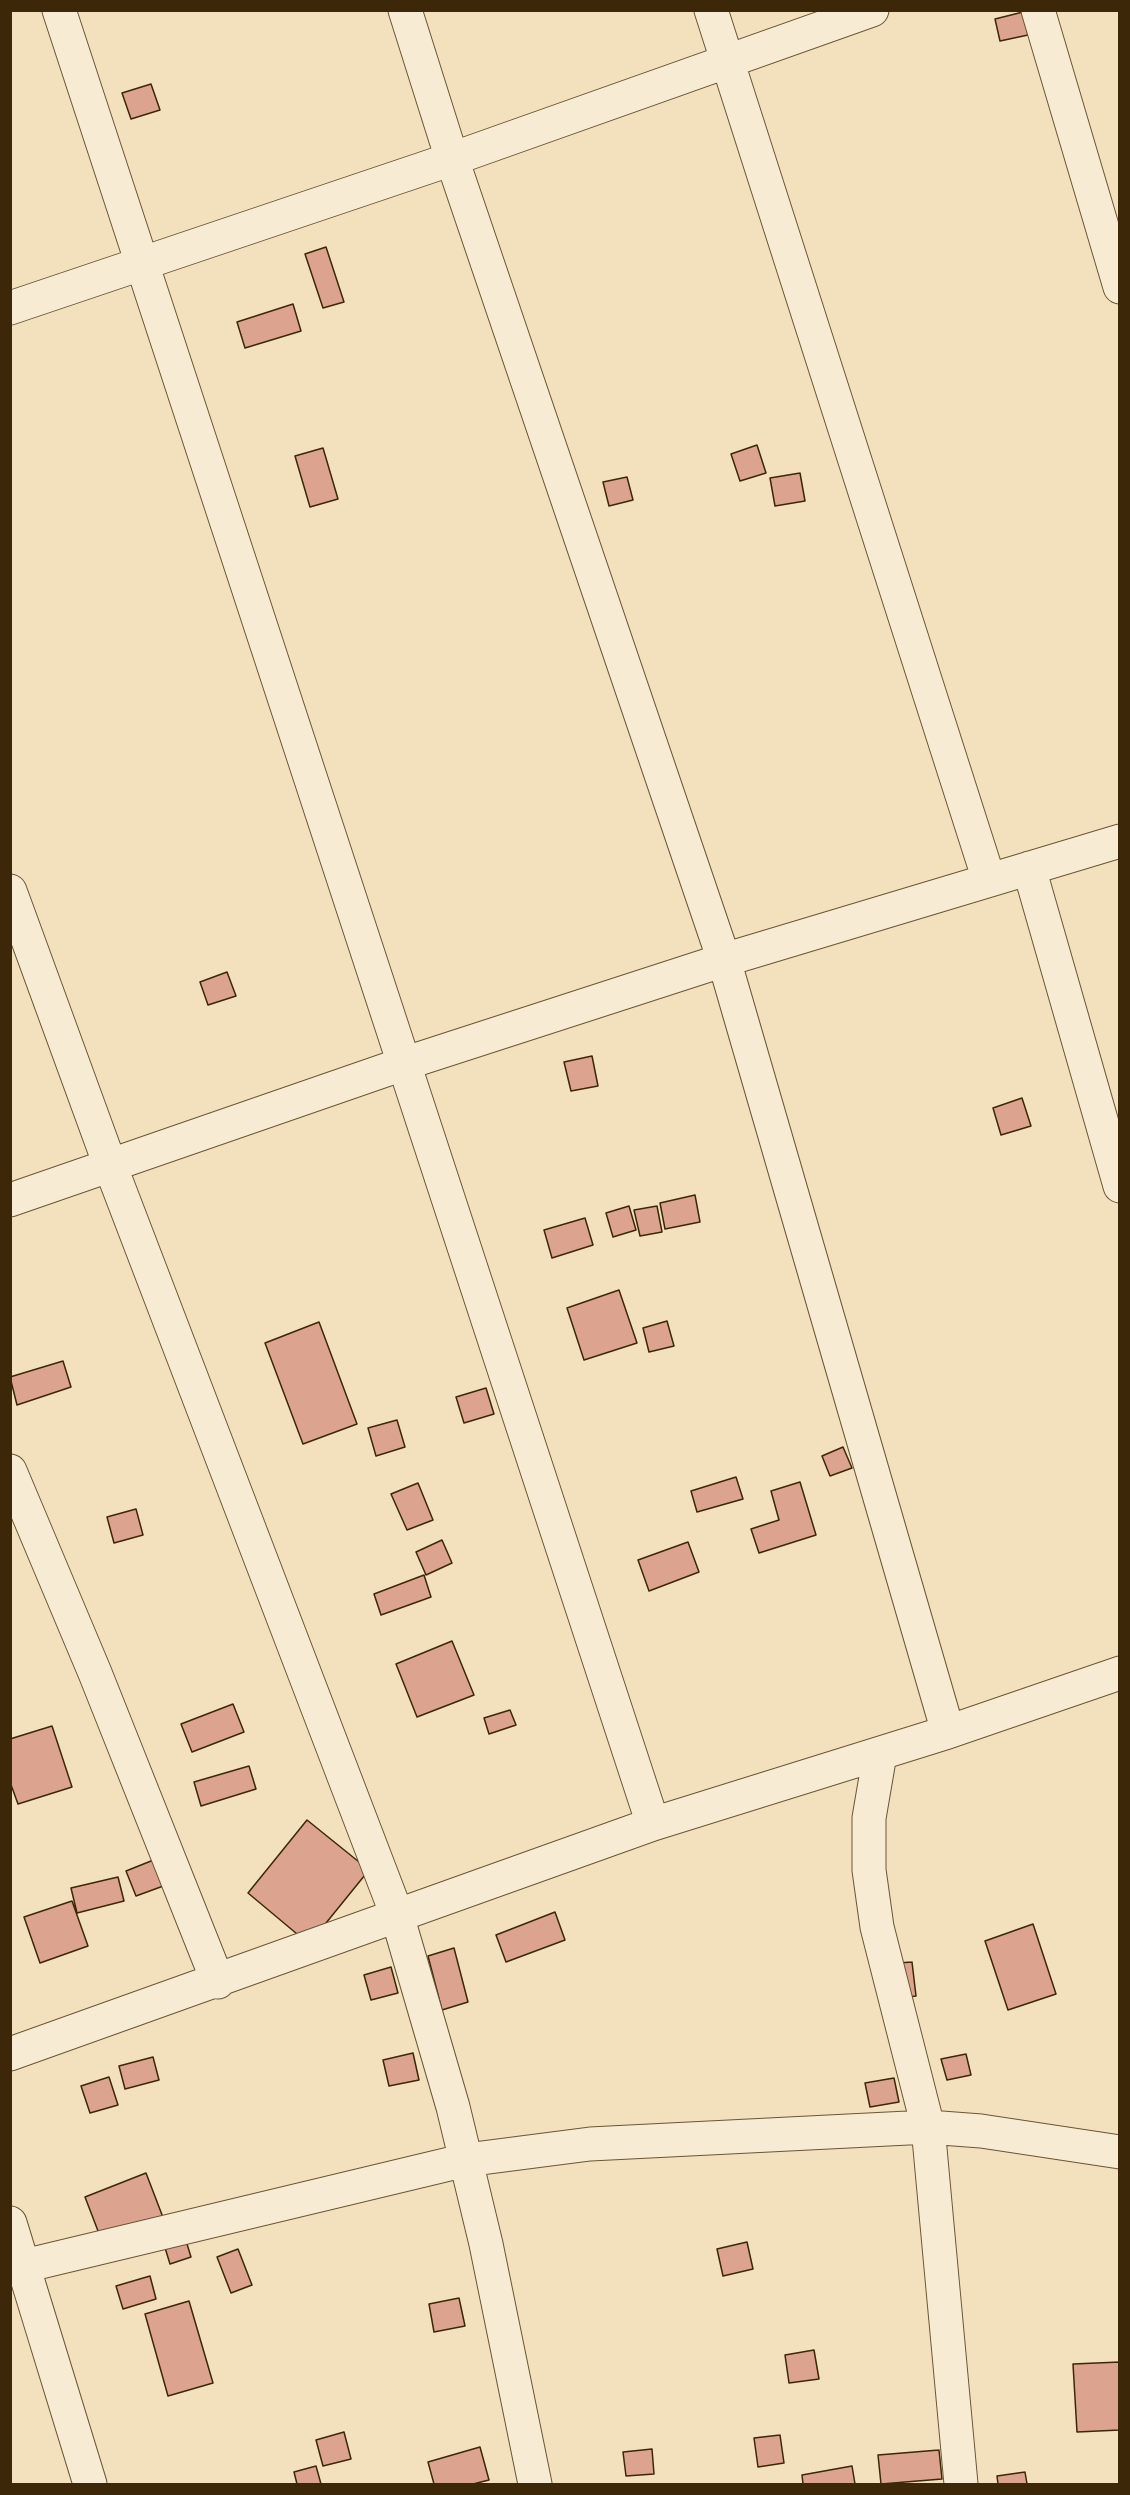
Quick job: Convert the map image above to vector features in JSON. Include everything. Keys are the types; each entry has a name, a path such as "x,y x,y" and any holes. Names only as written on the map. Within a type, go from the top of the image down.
{"street":[{"path":"59,10 144,263 403,1065 653,1824"},
{"path":"405,10 452,159 724,960 948,1732"},
{"path":"711,10 989,880"},
{"path":"10,308 452,159 872,10"},
{"path":"1038,10 1119,287"},
{"path":"10,1200 403,1065 724,960 1119,841"},
{"path":"1029,868 1119,1186"},
{"path":"10,891 110,1165 397,1915 466,2160 491,2267 535,2484"},
{"path":"10,1471 95,1673 218,1982"},
{"path":"10,2054 218,1982 397,1915 653,1824 1118,1677"},
{"path":"880,1754 869,1818 869,1870 878,1927 928,2127 961,2484"},
{"path":"24,2266 466,2160 590,2144 928,2127 981,2131 1119,2152"},
{"path":"10,2223 90,2484"}],"building":[{"path":"1023,12 1028,35 1000,41 995,19"},
{"path":"151,84 160,110 131,119 122,93"},
{"path":"326,247 344,302 323,308 305,254"},
{"path":"293,304 301,331 245,348 237,322"},
{"path":"757,445 766,473 740,481 731,454"},
{"path":"323,448 338,499 310,507 295,456"},
{"path":"800,473 805,501 775,506 770,478"},
{"path":"627,477 633,500 609,506 603,482"},
{"path":"227,972 236,996 208,1005 200,982"},
{"path":"592,1056 598,1086 571,1091 564,1062"},
{"path":"1022,1098 1031,1126 1001,1135 993,1108"},
{"path":"695,1195 700,1222 665,1229 660,1203"},
{"path":"629,1206 636,1230 613,1237 606,1213"},
{"path":"657,1206 662,1232 640,1236 634,1210"},
{"path":"585,1218 593,1245 552,1258 544,1230"},
{"path":"619,1290 637,1343 584,1360 567,1308"},
{"path":"667,1321 674,1346 649,1352 643,1328"},
{"path":"319,1322 357,1424 303,1444 265,1343"},
{"path":"63,1361 71,1387 17,1405 10,1377"},
{"path":"486,1388 494,1414 464,1423 456,1397"},
{"path":"397,1420 405,1447 376,1456 368,1428"},
{"path":"843,1447 852,1468 830,1476 822,1456"},
{"path":"736,1477 743,1499 697,1512 691,1491"},
{"path":"800,1482 816,1535 759,1553 751,1529 779,1520 771,1491"},
{"path":"418,1483 433,1520 407,1530 391,1494"},
{"path":"136,1509 143,1535 114,1543 107,1517"},
{"path":"442,1540 452,1563 426,1575 416,1552"},
{"path":"688,1542 699,1572 649,1591 638,1560"},
{"path":"424,1575 431,1597 381,1615 374,1594"},
{"path":"452,1641 474,1695 417,1717 396,1664"},
{"path":"233,1704 244,1732 192,1752 181,1724"},
{"path":"510,1710 516,1725 489,1734 484,1718"},
{"path":"52,1726 72,1787 18,1804 10,1782 10,1739"},
{"path":"249,1766 256,1789 201,1806 194,1782"},
{"path":"307,1820 369,1870 309,1944 248,1893"},
{"path":"156,1859 166,1885 136,1896 126,1871"},
{"path":"118,1877 124,1901 77,1913 71,1888"},
{"path":"72,1901 88,1946 40,1963 24,1917"},
{"path":"555,1912 565,1940 506,1962 496,1935"},
{"path":"1033,1924 1056,1994 1008,2010 985,1941"},
{"path":"454,1948 468,2002 442,2010 428,1956"},
{"path":"912,1962 916,1996 901,1998 897,1963"},
{"path":"391,1967 398,1993 371,2000 364,1975"},
{"path":"413,2053 419,2080 389,2086 383,2060"},
{"path":"966,2054 971,2075 947,2080 941,2059"},
{"path":"153,2057 159,2080 125,2089 119,2066"},
{"path":"109,2077 118,2105 90,2113 81,2086"},
{"path":"894,2078 899,2102 870,2107 865,2083"},
{"path":"146,2173 164,2220 103,2244 85,2197"},
{"path":"183,2231 191,2257 170,2264 162,2238"},
{"path":"747,2242 753,2269 723,2276 717,2249"},
{"path":"238,2249 252,2285 231,2293 217,2257"},
{"path":"150,2276 156,2299 123,2309 116,2286"},
{"path":"459,2298 465,2326 434,2332 429,2304"},
{"path":"189,2301 213,2383 168,2396 145,2314"},
{"path":"814,2350 819,2379 789,2383 785,2355"},
{"path":"1120,2362 1120,2430 1077,2432 1073,2364"},
{"path":"344,2432 351,2459 323,2466 316,2440"},
{"path":"780,2435 784,2463 758,2467 754,2438"},
{"path":"480,2447 489,2480 473,2484 434,2484 428,2462"},
{"path":"652,2449 654,2474 626,2476 623,2452"},
{"path":"939,2450 942,2479 881,2484 878,2455"},
{"path":"316,2466 321,2484 297,2484 294,2472"},
{"path":"852,2466 855,2484 803,2484 802,2475"},
{"path":"1025,2472 1027,2484 998,2484 997,2476"}]}
